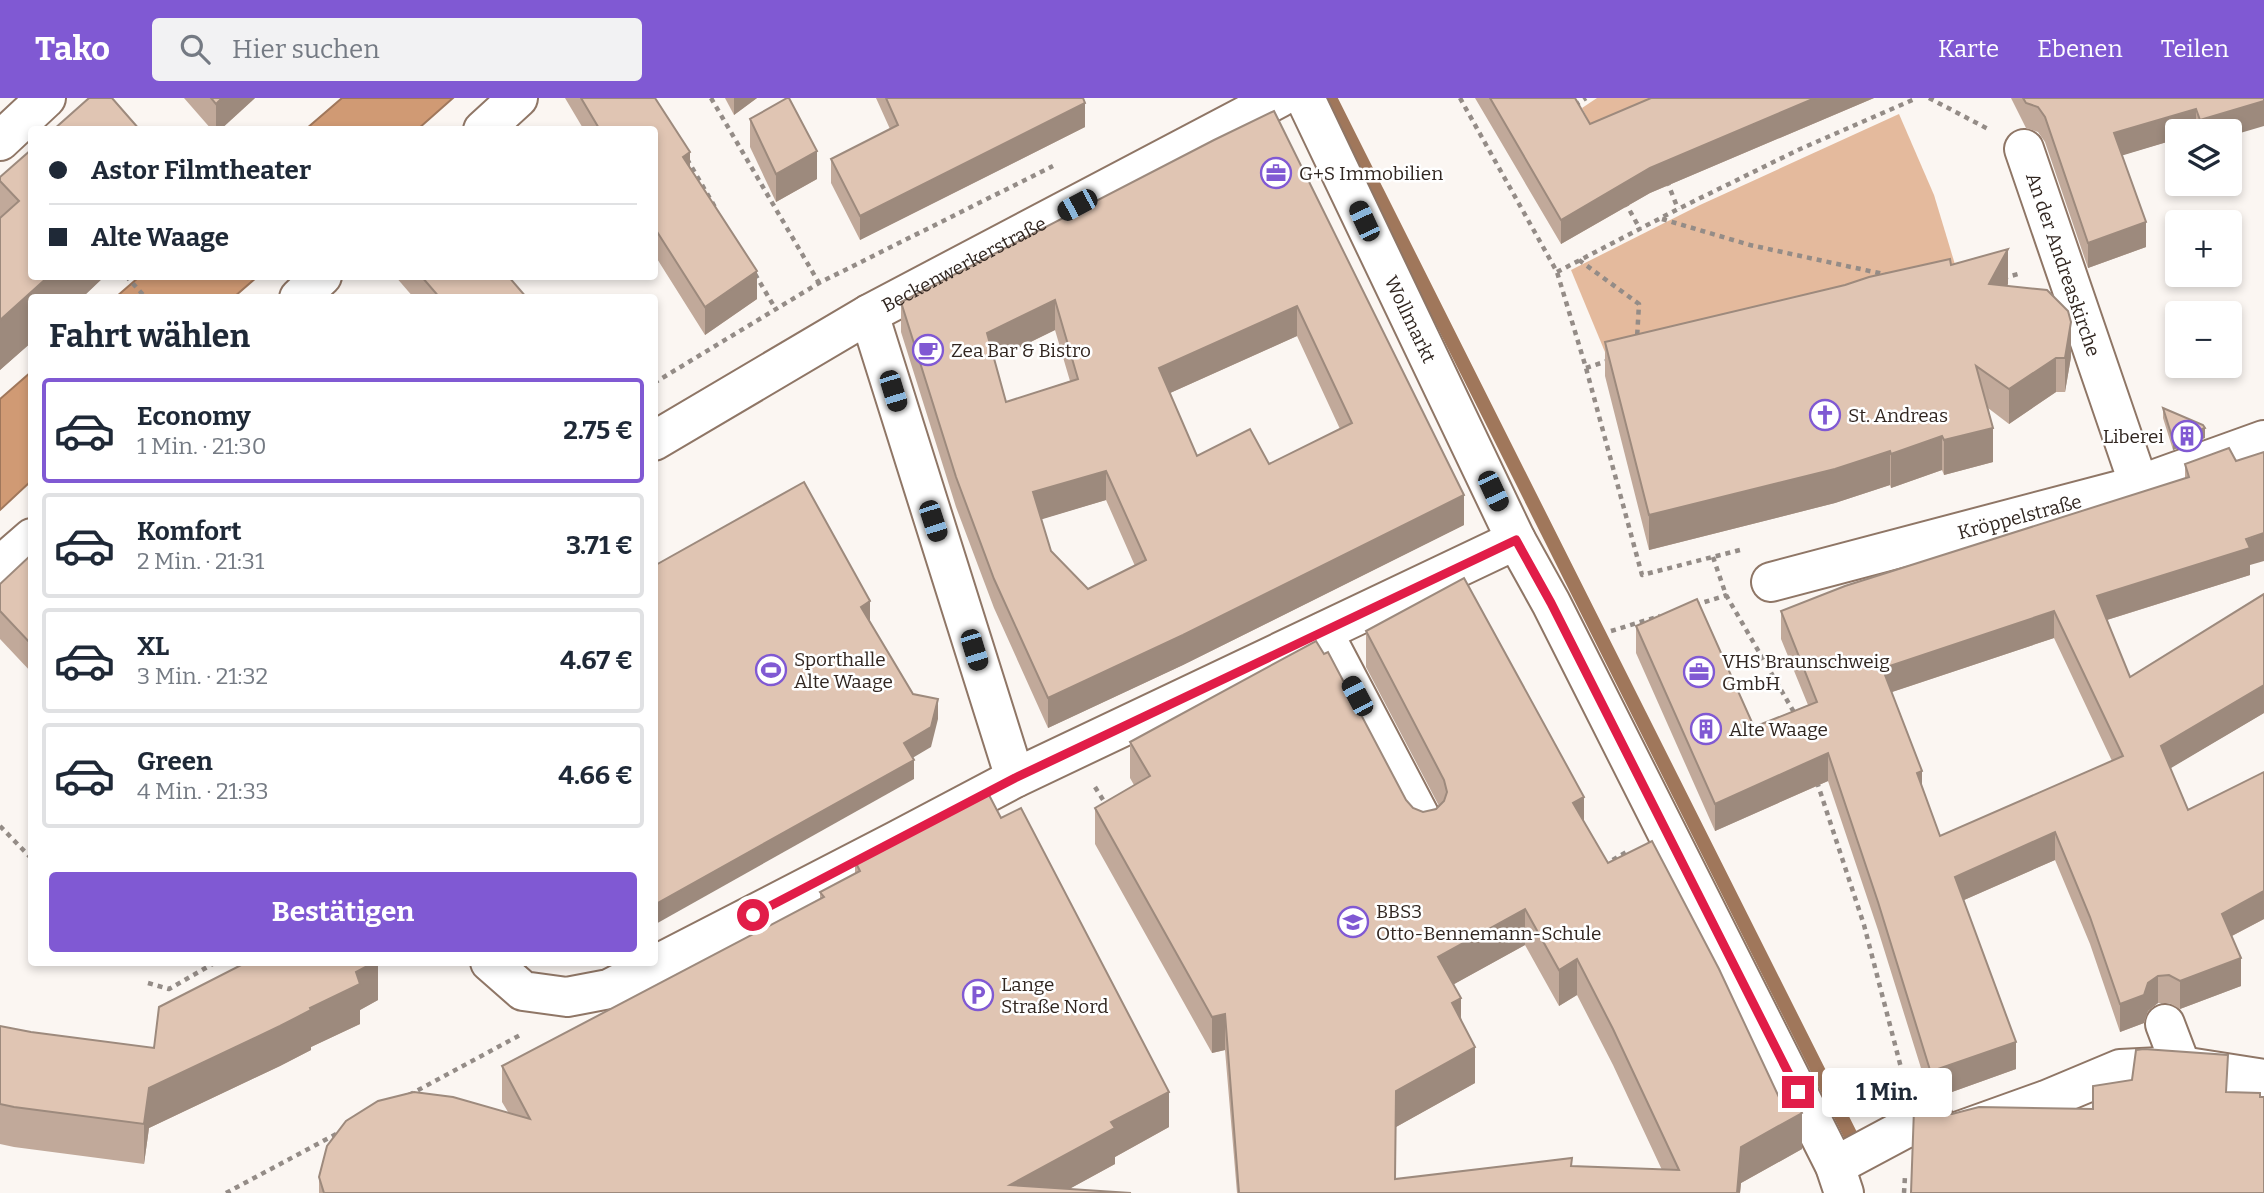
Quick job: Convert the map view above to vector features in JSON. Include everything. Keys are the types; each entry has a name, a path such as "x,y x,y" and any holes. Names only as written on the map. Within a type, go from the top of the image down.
{"street":[{"path":"0,141 46,98"},
{"path":"487,126 518,98"},
{"name":"Beckenwerkerstraße","path":"658,439 869,314 1279,98"},
{"name":"Wollmarkt","path":"1305,98 1516,540"},
{"name":"An der Andreaskirche","path":"2024,149 2139,485"},
{"path":"303,294 318,280"},
{"path":"869,314 1015,778"},
{"name":"Kröppelstraße","path":"1771,582 2139,485 2264,440"},
{"path":"658,964 1015,778 1516,540 1551,603 1839,1180 1908,1110 1954,1133 2046,1100 2120,1069 2181,1066 2264,1079"},
{"path":"0,566 28,542"},
{"path":"1323,632 1425,826"},
{"path":"494,966 523,992 567,997 609,989 654,966"},
{"path":"2165,1024 2181,1066"}],"path":[{"path":"711,98 819,283"},
{"path":"1460,98 1557,272 1642,575 1713,557 1726,595 1793,709 1797,722"},
{"path":"1574,106 1586,98"},
{"path":"1557,272 1798,150 1917,98"},
{"name":"An der Andreaskirche","path":"1928,98 2024,149"},
{"path":"684,153 723,219"},
{"path":"658,381 819,283 1064,160"},
{"path":"1662,171 1678,209"},
{"path":"1620,192 1640,229"},
{"path":"1662,219 1750,245 1898,277"},
{"path":"1579,260 1639,304 1637,340"},
{"path":"1999,279 2062,263"},
{"path":"749,264 775,308"},
{"path":"129,280 142,294"},
{"path":"1586,368 1611,360"},
{"path":"1689,607 1726,595"},
{"path":"1603,634 1664,614"},
{"path":"1814,773 1864,925 1908,1110"},
{"path":"0,826 28,855"},
{"path":"1603,865 1636,846"},
{"path":"148,983 169,989 209,966"},
{"path":"397,1101 532,1029"},
{"path":"226,1193 349,1127"}],"shaded area":[{"path":"342,98 453,98 421,126 309,126"},
{"path":"1597,98 1675,98 1613,168 1582,108"},
{"path":"1899,114 1934,195 1960,281 1605,352 1571,270 1700,205"},
{"path":"136,280 254,280 237,294 119,294"},
{"path":"28,375 28,484 0,510 0,399"}],"building":[{"path":"89,98 112,98 136,126 58,126"},
{"path":"211,98 222,98 216,104"},
{"path":"581,98 655,98 690,152 683,157 757,271 705,307 658,233 658,126 598,126"},
{"path":"787,98 817,151 776,174 750,119"},
{"path":"886,98 1083,98 1085,103 860,216 831,159 898,125"},
{"path":"1490,98 1575,98 1590,124 1651,98 1815,98 1650,168 1561,220"},
{"path":"2023,98 2264,98 2264,101 2203,119 2200,119 2196,109 2114,133 2146,222 2088,243 2045,117 2038,107 2026,103"},
{"path":"1274,111 1464,495 1183,635 1048,698 994,579 956,477 901,302","holes":["1055,300 1078,379 1006,402 987,333","1297,306 1352,423 1269,464 1250,429 1197,456 1159,368","1106,471 1146,560 1088,589 1051,551 1033,492"]},
{"path":"28,152 28,280 45,280 0,320 0,218 19,201 0,181 0,177"},
{"name":"St. Andreas","path":"2008,249 1989,284 2047,290 2068,311 2071,322 2065,358 2056,358 2009,389 1976,366 1993,428 1944,440 1942,436 1891,454 1890,451 1835,469 1649,515 1605,342 1869,277 1950,259 1951,265"},
{"path":"424,280 511,280 524,294 437,294"},
{"path":"2163,408 2203,425 2205,428 2173,440"},
{"path":"2229,448 2236,461 2264,452 2264,533 2246,539 2250,548 2097,596 2130,677 2264,594 2264,685 2161,746 2188,810 2264,772 2264,891 2222,914 2241,958 2180,981 2169,975 2158,976 2148,983 2144,995 2120,1004 2090,917 2055,832 1955,877 2016,1042 1930,1070 1828,753 1715,804 1636,626 1697,599 1754,727 1817,702 1781,611 1845,586 2189,477 2185,464","holes":["2054,611 2123,756 1940,836 1917,773 1922,771 1885,675 1889,674 1887,667"]},
{"name":"Sporthalle Alte Waage","path":"804,482 870,601 861,607 913,694 938,699 931,727 904,743 914,760 658,903 658,564"},
{"path":"28,558 28,641 0,611 0,584"},
{"path":"1464,578 1584,797 1573,803 1608,863 1652,841 1719,969 1784,1108 1799,1108 1802,1113 1741,1147 1737,1193 1239,1193 1225,1014 1212,1017 1095,808 1150,776 1130,742 1316,641 1324,654 1328,652 1406,800 1413,808 1423,812 1436,809 1444,801 1447,792 1444,780 1366,631","holes":["1525,909 1559,970 1577,959 1679,1170 1571,1166 1572,1158 1395,1179 1396,1091 1475,1047 1452,1003 1461,998 1438,957"]},
{"path":"989,795 1001,818 1021,808 1169,1092 1111,1122 1115,1128 1010,1185 1131,1193 324,1193 319,1177 327,1146 346,1121 378,1101 414,1092 453,1097 530,1119 502,1066 824,897 820,892 860,871 855,861"},
{"path":"239,966 367,966 356,972 360,984 280,1026 149,1088 144,1124 0,1104 0,1026 154,1048 159,1007"},
{"path":"2136,1050 2228,1055 2226,1092 2260,1093 2260,1097 2264,1097 2264,1193 1911,1193 1914,1109 1952,1114 1979,1107 2093,1109 2093,1086 2132,1080"}],"waterway":[{"path":"1330,98 1855,1144"}],"place":[{"name":"G+S Immobilien","path":"1276,173"},
{"name":"Zea Bar & Bistro","path":"928,350"},
{"name":"St. Andreas","path":"1825,415"},
{"name":"Liberei","path":"2187,436"},
{"name":"Sporthalle Alte Waage","path":"771,670"},
{"name":"VHS Braunschweig GmbH","path":"1699,672"},
{"name":"Alte Waage","path":"1706,729"},
{"name":"BBS3 Otto-Bennemann-Schule","path":"1353,922"},
{"name":"Lange Straße Nord","path":"978,995"}],"route":[{"path":"753,915 1015,778 1516,540 1551,603 1798,1092"}]}
